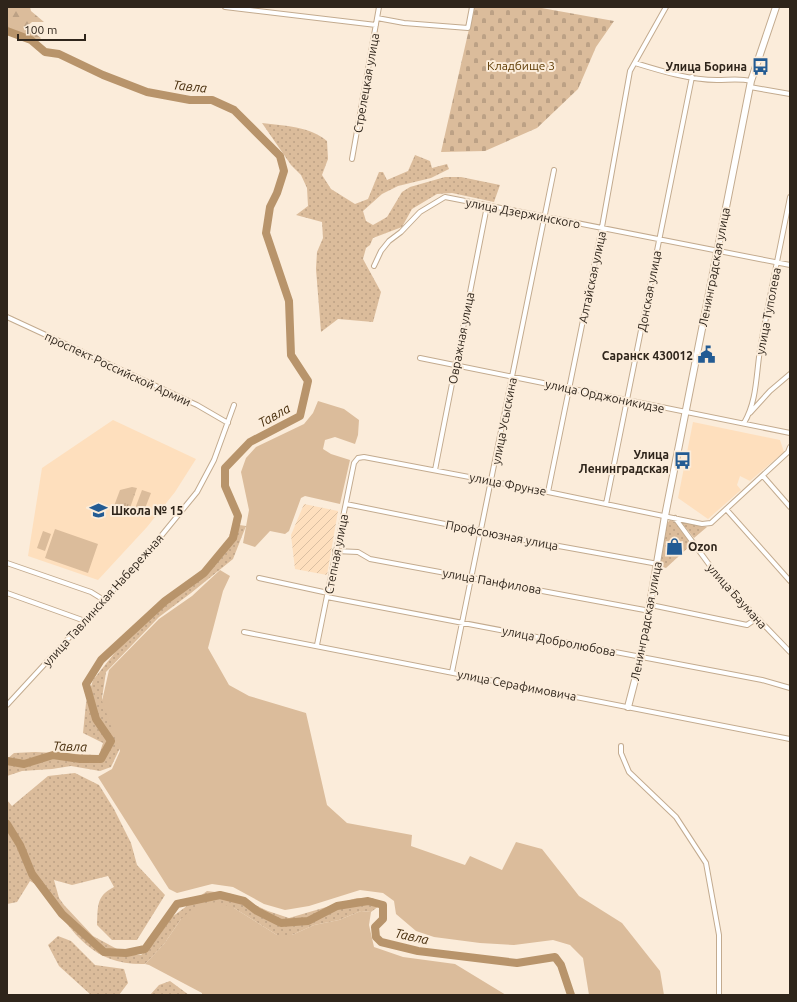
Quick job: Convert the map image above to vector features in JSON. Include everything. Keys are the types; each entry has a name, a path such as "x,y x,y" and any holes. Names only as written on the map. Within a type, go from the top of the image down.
{"street":[{"path":"225,7 376,25"},
{"name":"Стрелецкая улица","path":"352,159 379,7"},
{"path":"377,18 404,23 468,28 472,7"},
{"name":"Алтайская улица","path":"548,492 602,227 630,71 666,7"},
{"path":"750,84 776,7"},
{"path":"635,63 692,77 717,80 736,78 750,84 790,94"},
{"name":"Донская улица","path":"606,504 692,77"},
{"name":"Ленинградская улица","path":"628,707 641,657 665,516 750,84"},
{"name":"улица Усыскина","path":"452,672 473,576 554,170"},
{"name":"улица Туполева","path":"744,423 749,415 754,398 760,350 790,197"},
{"name":"улица Дзержинского","path":"374,266 380,251 389,241 401,232 420,212 445,198 659,238 717,252 790,265"},
{"name":"Овражная улица","path":"435,470 487,206"},
{"name":"проспект Российской Армии","path":"7,317 197,405 228,423"},
{"name":"улица Орджоникидзе","path":"420,358 569,388 685,414 732,423 744,423 790,433"},
{"path":"749,415 770,391 790,374"},
{"name":"улица Тавлинская Набережная","path":"7,705 148,552 197,492 214,460 234,405"},
{"path":"790,447 788,452 726,509 790,581"},
{"name":"улица Фрунзе","path":"354,463 360,457 435,470 702,524 711,523 726,509"},
{"name":"Степная улица","path":"317,645 354,463"},
{"path":"763,476 790,507"},
{"name":"Профсоюзная улица","path":"346,504 658,564"},
{"name":"улица Баумана","path":"674,518 715,573 789,650"},
{"name":"улица Панфилова","path":"335,551 358,552 370,559 746,625 757,618"},
{"path":"7,563 91,592 104,600"},
{"name":"улица Добролюбова","path":"259,578 328,595 462,623 762,680 790,688"},
{"path":"7,593 85,621"},
{"name":"улица Серафимовича","path":"244,632 317,645 790,739"},
{"path":"621,746 621,753 629,772 676,816 706,863 719,935 719,995"}],"shaded area":[{"name":"Школа № 15","path":"113,420 196,459 175,492 147,527 98,580 28,556 42,468"},
{"path":"693,422 780,440 784,452 750,481 740,476 737,485 741,490 708,519 678,498"},
{"path":"304,504 338,511 327,575 295,569 291,535"}],"green space":[{"path":"7,7 30,7 31,11 44,22 32,22 26,27 41,38 38,41 7,28"},
{"name":"Кладбище 3","path":"474,7 536,7 614,21 596,47 578,89 537,128 485,151 441,152"},
{"path":"262,123 288,126 305,130 320,136 327,141 328,159 322,175 331,189 355,204 368,199 379,172 383,172 387,180 408,171 415,155 430,161 432,168 447,164 449,169 431,178 398,186 382,194 363,211 366,221 373,225 387,217 402,192 410,187 445,177 461,177 500,185 494,202 452,193 437,194 412,209 402,227 373,238 370,245 366,248 363,259 381,292 373,322 338,319 321,332 316,269 317,252 323,238 322,222 296,215 308,206 307,188 301,175 291,165"},
{"path":"318,401 344,409 359,420 358,435 355,444 335,437 325,440 323,449 331,454 350,460 340,504 305,496 301,498 289,531 285,534 270,531 255,547 243,543 249,510 241,472 246,458 256,447 304,424 313,413"},
{"path":"132,487 137,488 129,511 114,506 120,490"},
{"path":"142,490 151,493 144,511 138,509 136,506"},
{"path":"670,520 675,522 692,544 666,568 660,566 665,529"},
{"path":"681,522 707,527 694,538"},
{"path":"233,524 246,526 233,559 159,617 106,672 102,698 120,748 111,767 100,771 71,766 22,771 7,776 7,759 14,753 35,752 99,755 103,743 83,733 86,703 93,680 145,615 223,556"},
{"path":"55,529 98,544 88,573 45,558"},
{"path":"43,531 51,534 45,551 37,548"},
{"path":"220,570 230,576 223,591 208,648 229,685 249,696 306,713 327,805 347,823 412,835 411,846 465,865 470,856 502,870 516,842 542,849 579,896 622,923 660,971 664,995 589,995 583,958 570,945 553,940 514,945 480,943 434,937 416,931 396,914 394,901 383,893 360,890 309,906 285,910 264,904 233,887 212,884 177,893 169,889 98,777 112,769 120,751 102,701 109,670 159,619 192,596"},
{"path":"75,773 99,785 114,809 131,843 137,865 165,895 137,940 112,940 97,925 99,902 108,890 114,887 108,876 72,885 54,880 59,898 93,936 128,955 141,955 154,943 172,917 207,891 232,894 268,911 289,918 357,898 373,898 379,906 371,912 361,911 339,920 314,925 292,935 277,935 234,908 181,919 164,944 145,964 127,963 111,959 98,953 87,945 67,924 46,897 49,892 30,881 17,902 7,904 7,800 12,806 48,776"},
{"path":"217,902 234,908 277,935 292,935 314,925 339,920 361,911 371,912 369,925 374,947 403,957 455,964 506,995 202,995 202,993 145,964 164,944 181,919 197,905"},
{"path":"58,936 71,941 95,965 124,969 128,983 119,995 91,995 59,966 48,945"},
{"path":"170,981 189,995 150,995 159,985"}],"waterway":[{"name":"Тавла","path":"7,31 31,40 45,52 59,54 103,75 147,92 190,100 212,100 234,110 280,156 284,171 277,193 270,207 266,233 289,301 291,355 308,381 300,416 250,442 225,468 225,486 238,516 233,538 204,573 165,601 101,660 86,684 96,719 111,741 101,759 80,759 53,755 24,764 7,761"},
{"name":"Тавла","path":"7,824 20,845 32,874 62,914 104,952 126,953 145,949 177,904 220,895 244,901 257,911 281,923 308,921 337,906 368,901 383,905 383,919 375,927 376,937 381,942 418,951 517,963 555,957 561,965 571,995"}],"place":[{"name":"Улица Борина","path":"760,66"},
{"name":"Саранск 430012","path":"706,355"},
{"name":"Улица Ленинградская","path":"682,461"},
{"name":"Школа № 15","path":"98,510"},
{"name":"Ozon","path":"675,546"}]}
